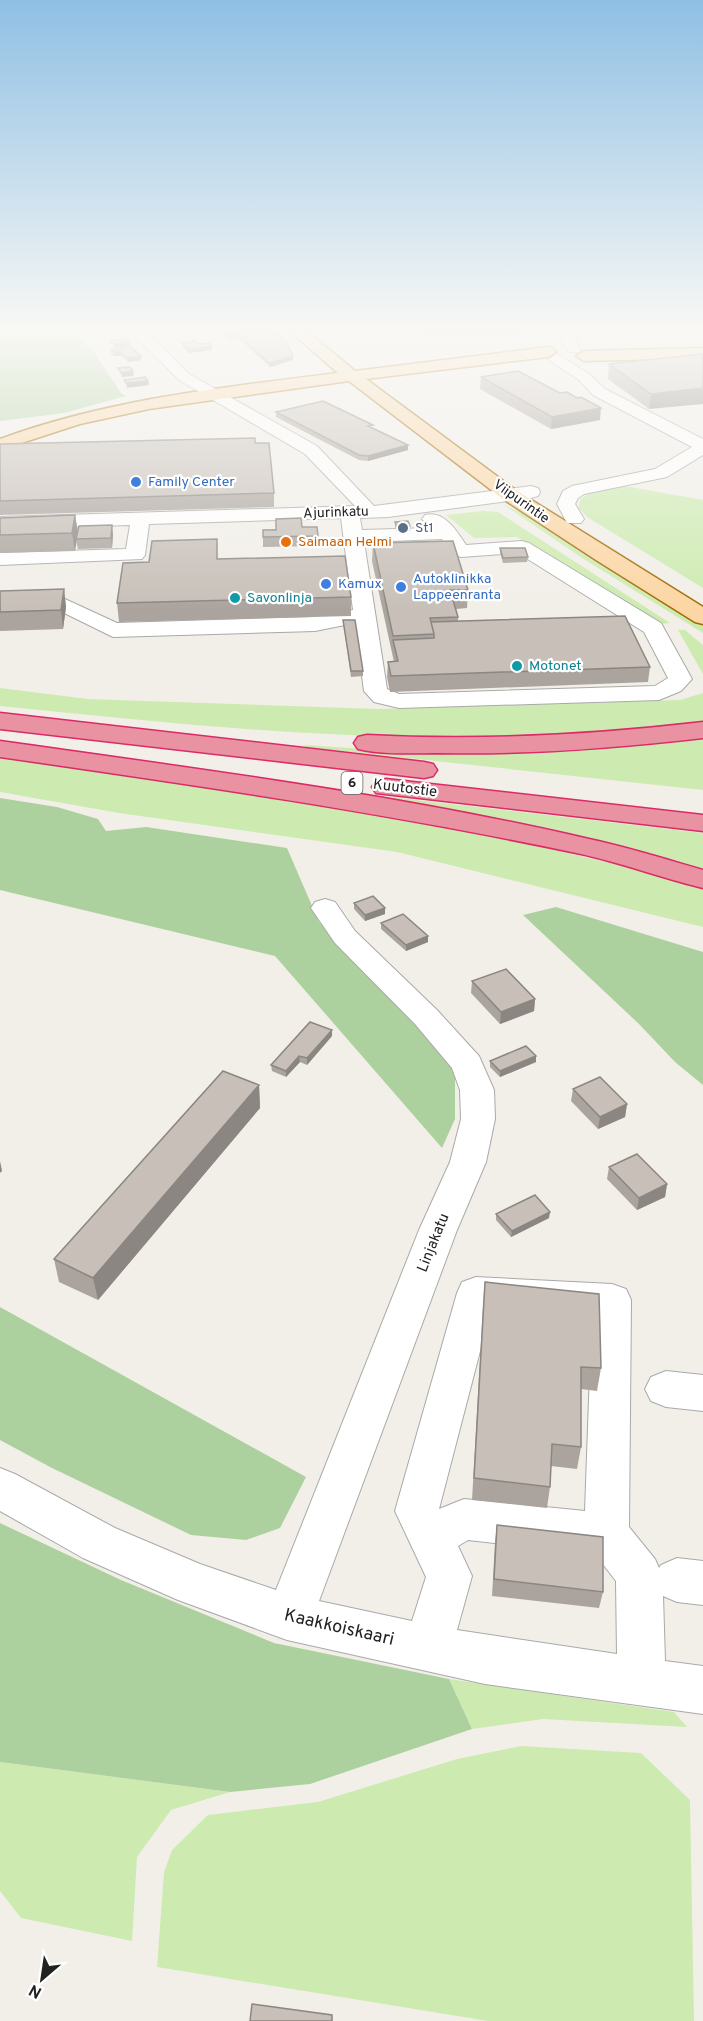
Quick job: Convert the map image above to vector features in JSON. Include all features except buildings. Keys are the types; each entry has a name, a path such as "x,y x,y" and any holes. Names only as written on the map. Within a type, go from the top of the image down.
{"highway":[{"path":"0,713 258,737 392,745 505,746 582,743 703,729"},
{"name":"Kuutostie","path":"0,721 703,801"},
{"name":"Kuutostie","path":"0,743 703,823"},
{"path":"0,749 292,791 415,812 588,847 703,879"}],"main road":[{"path":"10,451 38,430 72,421"},
{"name":"Viipurintie","path":"419,421 510,495 603,556 703,617"},
{"name":"Viipurintie","path":"429,421 531,492 703,599"}],"street":[{"path":"261,421 311,450 364,505 358,513 354,536 376,691 382,697 399,701 659,693 673,686 680,679 653,628 522,547 461,550 448,533 421,507"},
{"path":"652,421 703,448"},
{"path":"272,449 300,443"},
{"path":"574,519 566,504 570,495 578,490 661,473 703,448"},
{"name":"Ajurinkatu","path":"0,523 358,513 531,492"},
{"path":"131,576 140,519"},
{"path":"354,536 448,533"},
{"path":"0,602 135,555"},
{"path":"0,559 61,580 112,630 315,624 366,614"},
{"name":"Linjakatu","path":"287,1617 302,1586 438,1230 468,1162 478,1119 477,1090 467,1064 426,1017 345,937 324,908"},
{"path":"428,1647 448,1576 417,1511 476,1293 612,1300 607,1534 639,1574 642,1681"},
{"name":"Kaakkoiskaari","path":"0,1488 99,1543 194,1584 287,1617 485,1660 703,1690"},
{"path":"430,1538 464,1519 607,1534"}],"green space":[{"path":"619,485 703,500 703,588 587,517 579,508 580,500 586,495"},
{"path":"504,505 528,515 703,625 703,633 582,558"},
{"path":"482,511 498,512 670,623 657,624 517,537 474,538 446,515"},
{"path":"678,630 685,630 703,645 703,674"},
{"path":"0,688 88,699 379,709 680,700 703,693 703,721 617,731 531,736 398,737 332,734 199,725 0,706"},
{"path":"703,735 703,790 306,747 305,745 379,750"},
{"path":"0,757 177,781 354,810 529,844 616,865 703,887 703,927 397,852 119,813 0,792"},
{"path":"329,790 703,833 703,870 564,835 470,815"},
{"path":"0,798 57,807 98,819 106,831 146,827 287,848 319,922 455,1063 455,1119 442,1148 275,956 0,890"},
{"path":"556,907 703,952 703,1085 675,1062 639,1024 523,915"},
{"path":"0,1307 306,1477 280,1528 246,1540 191,1535 50,1467 0,1440"},
{"path":"0,1523 121,1580 274,1643 449,1679 472,1729 310,1784 230,1792 0,1762"},
{"path":"449,1679 674,1712 687,1727 543,1719 472,1729"},
{"path":"521,1746 641,1753 690,1800 694,2021 488,2021 157,1967 164,1872 172,1850 208,1815 318,1802 457,1759"},
{"path":"0,1762 230,1792 171,1810 137,1857 132,1941 21,1918 0,1891"}],"place":[{"name":"Family Center","path":"136,482"},
{"name":"St1","path":"403,528"},
{"name":"Saimaan Helmi","path":"286,542"},
{"name":"Kamux","path":"326,584"},
{"name":"Autoklinikka Lappeenranta","path":"401,587"},
{"name":"Savonlinja","path":"235,598"},
{"name":"Motonet","path":"517,666"}]}
